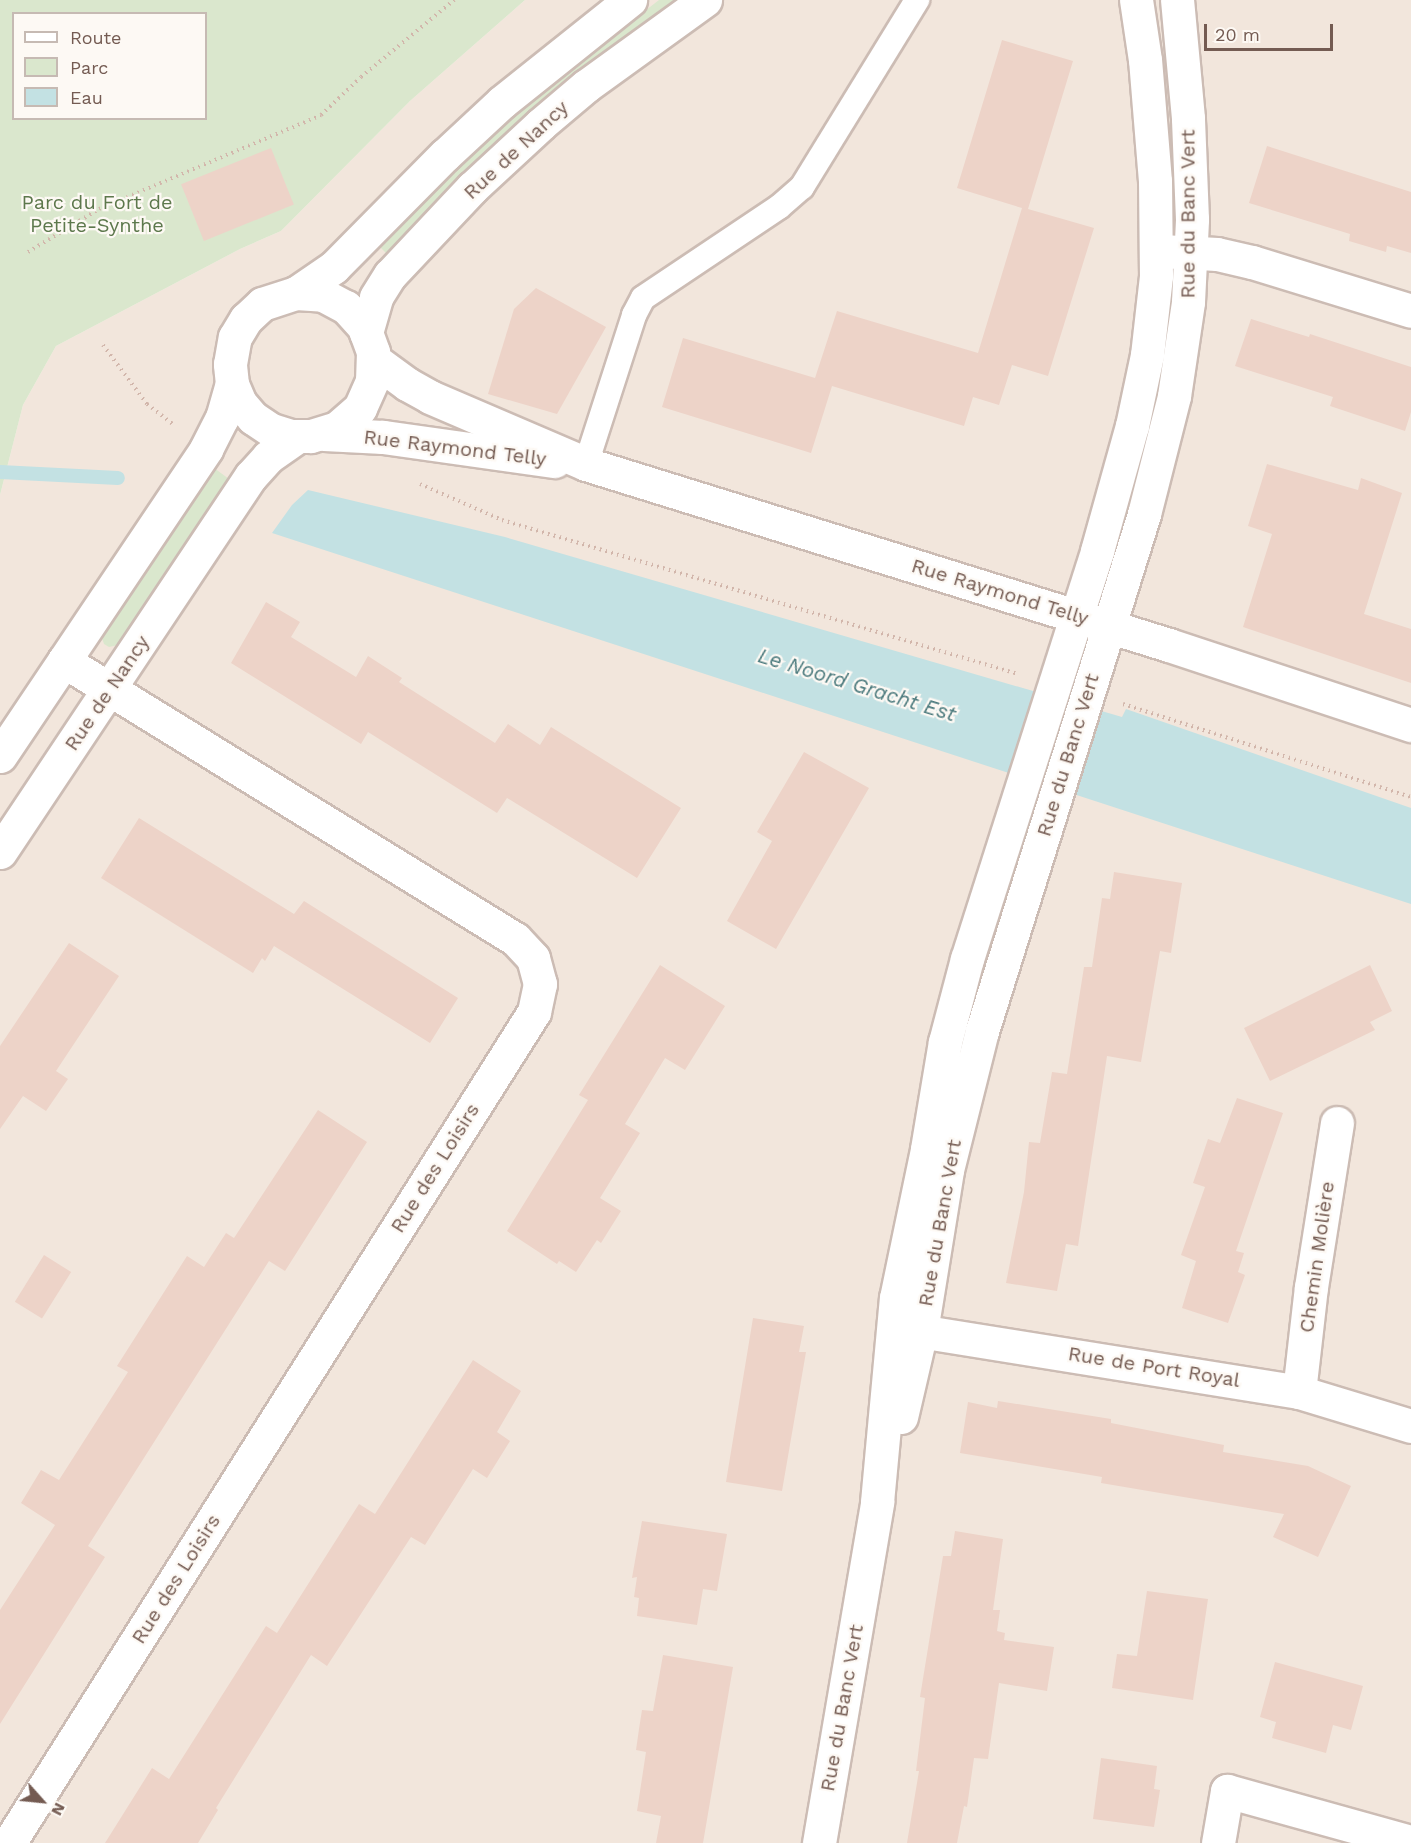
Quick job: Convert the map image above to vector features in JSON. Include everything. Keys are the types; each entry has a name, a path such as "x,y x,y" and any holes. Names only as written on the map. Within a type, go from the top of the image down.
{"street":[{"path":"296,293 322,295 340,303 356,316 370,346 370,388 360,408 344,424 311,435 277,432 253,418 240,403 232,384 230,364 235,337 246,319 262,304 296,293 323,276 346,257 445,155 516,91 630,0"},
{"name":"Rue de Nancy","path":"370,346 376,297 390,275 472,188 579,92 705,0"},
{"name":"Rue du Banc Vert","path":"907,1328 900,1269 927,1149 945,1042 967,959 1097,551 1141,389 1152,316 1156,251 1150,101 1136,0"},
{"name":"Rue du Banc Vert","path":"819,1843 907,1328 940,1206 955,1134 982,1031 1144,514 1168,424 1185,324 1191,252 1192,187 1177,0"},
{"path":"1156,251 1191,252 1252,262 1411,311"},
{"name":"Rue Raymond Telly","path":"370,346 407,384 430,397 586,464 1076,615 1411,725"},
{"path":"2,749 64,661 201,456 222,417 232,384"},
{"name":"Rue de Nancy","path":"0,852 251,476 267,457 311,435"},
{"name":"Rue Raymond Telly","path":"311,435 382,437 495,454 586,464"},
{"name":"Rue des Loisirs","path":"9,1843 534,1012 539,993 537,967 528,950 515,939 64,661"},
{"name":"Chemin Molière","path":"1299,1392 1311,1287 1337,1123"},
{"name":"Rue de Port Royal","path":"907,1328 1299,1392 1411,1426"},
{"path":"1218,1843 1227,1791 1411,1842"}],"lane":[{"path":"586,464 634,315 643,298 779,207 802,187 917,0"}],"path":[{"path":"28,252 99,209 321,115 361,77 454,0"},
{"path":"103,345 147,404 201,456"},
{"path":"414,481 502,520 1006,671 1054,682"},
{"path":"1088,692 1411,797"}],"shaded area":[{"path":"525,0 1411,0 1411,1843 0,1843 0,495 23,405 56,346 240,249 281,231 410,101"}],"green space":[{"name":"Parc du Fort de Petite-Synthe","path":"0,0 525,0 410,101 281,231 240,249 56,346 23,405 0,495"},
{"path":"659,0 675,0 551,93 487,151 387,254 380,247 482,143 520,108"},
{"path":"214,468 229,479 118,645 109,647 104,644 101,635"}],"water":[{"path":"308,490 505,537 1122,717 1126,709 1411,808 1411,904 272,533 292,505"}],"building":[{"path":"1002,40 1073,61 1028,209 1094,228 1048,376 1012,365 999,405 973,397 964,426 832,386 811,453 662,407 683,338 815,378 837,311 978,353 1022,208 957,188"},
{"path":"1267,146 1411,192 1411,253 1387,246 1386,252 1349,241 1350,234 1249,203"},
{"path":"271,148 294,205 204,241 181,184"},
{"path":"536,288 606,327 557,414 488,394 514,309"},
{"path":"1251,319 1309,337 1310,334 1411,367 1411,412 1405,431 1330,406 1333,397 1235,366"},
{"path":"1267,464 1358,490 1361,478 1402,493 1364,614 1411,629 1411,683 1243,627 1272,534 1248,526"},
{"path":"266,602 300,622 291,637 356,677 368,656 402,678 399,682 495,743 508,724 540,745 551,727 681,808 637,878 507,798 497,813 368,732 361,744 231,663"},
{"path":"804,752 869,788 776,949 727,921 772,841 757,832"},
{"path":"139,818 294,914 304,901 458,998 430,1043 274,946 265,961 262,958 253,973 101,878"},
{"path":"1114,872 1182,883 1171,953 1160,951 1141,1062 1107,1056 1078,1246 1066,1244 1057,1291 1006,1283 1024,1192 1029,1142 1040,1143 1052,1072 1067,1074 1084,967 1092,967 1102,898 1110,899"},
{"path":"69,943 119,976 56,1071 68,1079 46,1111 23,1096 0,1129 0,1046"},
{"path":"660,965 725,1006 685,1070 665,1058 625,1124 640,1133 600,1198 621,1211 601,1243 597,1240 576,1272 559,1261 557,1264 507,1231 588,1100 579,1095"},
{"path":"1370,965 1392,1011 1370,1022 1375,1030 1270,1081 1244,1028"},
{"path":"1237,1098 1283,1113 1236,1251 1244,1253 1238,1272 1245,1275 1228,1323 1182,1308 1196,1261 1181,1255 1205,1187 1193,1183 1208,1139 1220,1143"},
{"path":"318,1110 367,1142 285,1271 269,1261 88,1546 105,1557 0,1724 0,1610 55,1525 21,1503 41,1470 59,1480 128,1372 117,1366 187,1256 204,1267 226,1233 234,1238"},
{"path":"44,1255 71,1272 42,1319 15,1302"},
{"path":"753,1318 804,1326 799,1352 806,1352 782,1491 726,1482"},
{"path":"473,1360 521,1391 497,1432 510,1441 487,1478 473,1469 425,1545 411,1537 327,1666 311,1655 216,1808 218,1810 198,1843 105,1843 152,1768 169,1779 266,1626 277,1633 359,1504 375,1514"},
{"path":"998,1401 1111,1419 1111,1423 1224,1445 1223,1452 1308,1466 1351,1486 1318,1557 1273,1537 1284,1514 1101,1483 1102,1477 960,1453 968,1402 997,1408"},
{"path":"642,1521 727,1534 717,1591 703,1589 697,1625 637,1616 639,1598 634,1597 637,1577 632,1578"},
{"path":"955,1531 1003,1539 993,1610 1000,1610 997,1631 1005,1633 1004,1640 1054,1647 1047,1691 999,1683 988,1759 974,1758 967,1807 964,1806 957,1843 907,1843 919,1771 916,1771 925,1698 920,1697 943,1556 951,1556"},
{"path":"1147,1591 1208,1599 1193,1700 1112,1688 1117,1654 1137,1656"},
{"path":"663,1655 733,1667 703,1843 656,1843 661,1816 637,1811 646,1752 636,1750 642,1710 653,1711"},
{"path":"1275,1662 1363,1686 1351,1730 1333,1725 1326,1753 1272,1738 1276,1722 1260,1717"},
{"path":"1101,1758 1157,1766 1154,1789 1160,1790 1154,1827 1093,1819"}],"waterway":[{"name":"Le Noord Gracht Est","path":"0,472 118,478"}]}
